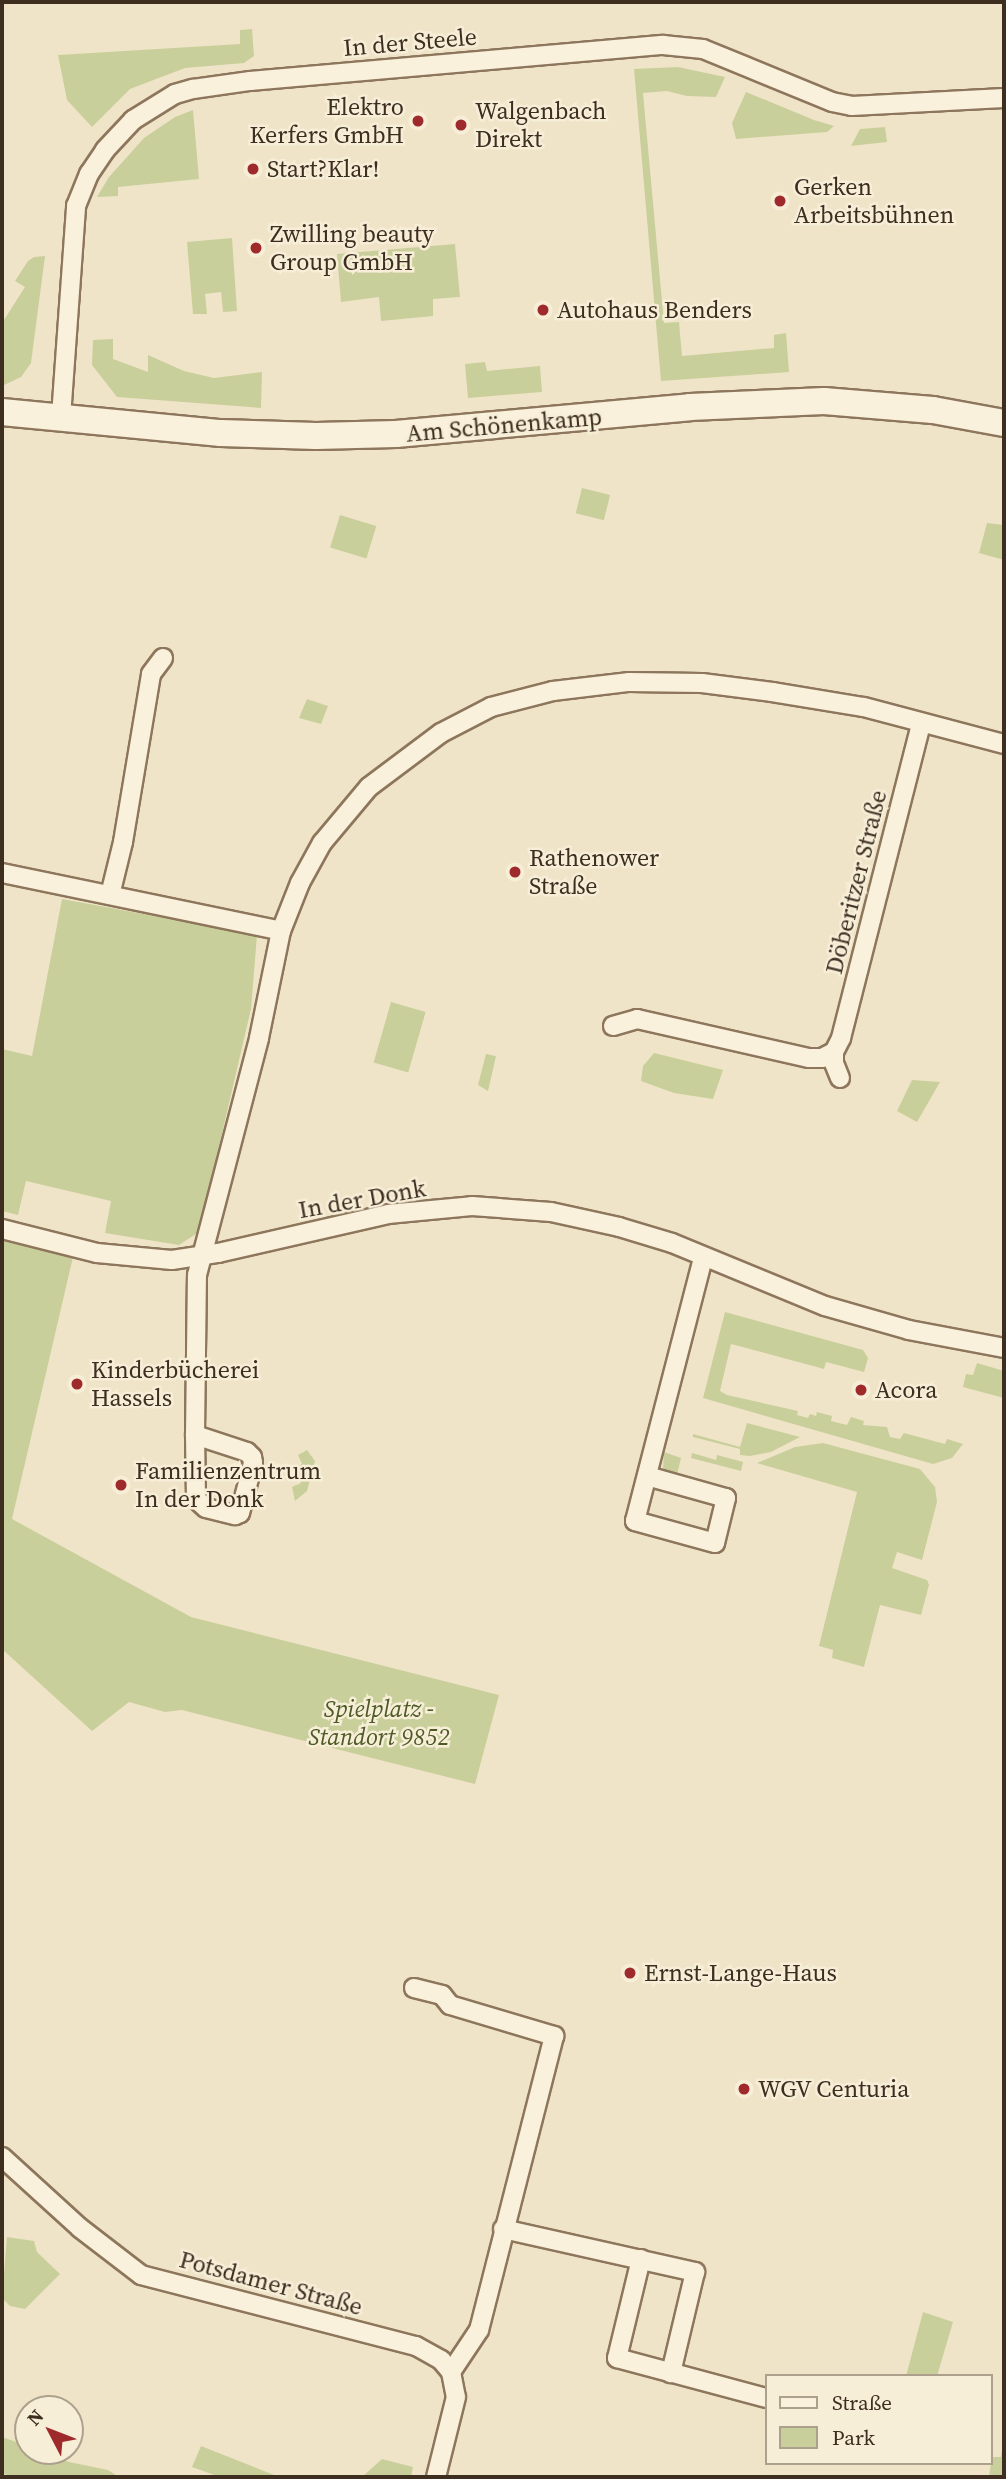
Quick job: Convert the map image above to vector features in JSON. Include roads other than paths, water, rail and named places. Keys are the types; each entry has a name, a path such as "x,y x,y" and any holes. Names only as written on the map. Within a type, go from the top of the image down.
{"main road":[{"name":"Am Schönenkamp","path":"2,412 221,433 346,436 690,407 824,401 933,410 1004,423"}],"street":[{"name":"In der Steele","path":"61,417 76,206 89,174 105,150 133,120 176,94 250,81 663,45 703,49 832,102 852,106 1004,99"},
{"path":"110,895 123,842 151,674 163,658"},
{"path":"195,1435 247,1452 252,1457 253,1463 240,1513 235,1515 206,1508 197,1499 195,1435 197,1275 259,1038 281,931 300,883 322,843 369,786 441,733 510,700 553,691 629,682 702,682 864,707 1004,744"},
{"name":"Döberitzer Straße","path":"834,1052 841,1038 921,723"},
{"path":"2,873 281,931"},
{"path":"613,1026 637,1019 809,1058 822,1058 834,1052 834,1063 840,1078"},
{"name":"In der Donk","path":"2,1229 97,1253 172,1260 203,1256 388,1214 472,1206 508,1207 584,1218 672,1243 825,1306 909,1330 1004,1348"},
{"path":"647,1476 726,1498 715,1543 635,1521 703,1258"},
{"path":"414,1988 442,1994 450,2005 554,2036 478,2330 451,2372 456,2387 454,2414 436,2477"},
{"name":"Potsdamer Straße","path":"2,2157 80,2228 141,2275 416,2346 441,2360 451,2372"},
{"path":"503,2230 695,2272 671,2373"},
{"path":"641,2259 617,2358 764,2397"}],"place":[{"name":"Elektro Kerfers GmbH","path":"418,121"},
{"name":"Walgenbach Direkt","path":"461,125"},
{"name":"Start?Klar!","path":"253,169"},
{"name":"Gerken Arbeitsbühnen","path":"780,201"},
{"name":"Zwilling beauty Group GmbH","path":"256,248"},
{"name":"Autohaus Benders","path":"543,310"},
{"name":"Rathenower Straße","path":"515,872"},
{"name":"Kinderbücherei Hassels","path":"77,1384"},
{"name":"Acora","path":"861,1390"},
{"name":"Familienzentrum In der Donk","path":"121,1485"},
{"name":"Ernst-Lange-Haus","path":"630,1973"},
{"name":"WGV Centuria","path":"744,2089"}],"park label":[{"name":"Spielplatz - Standort 9852","path":"379,1723"}]}
